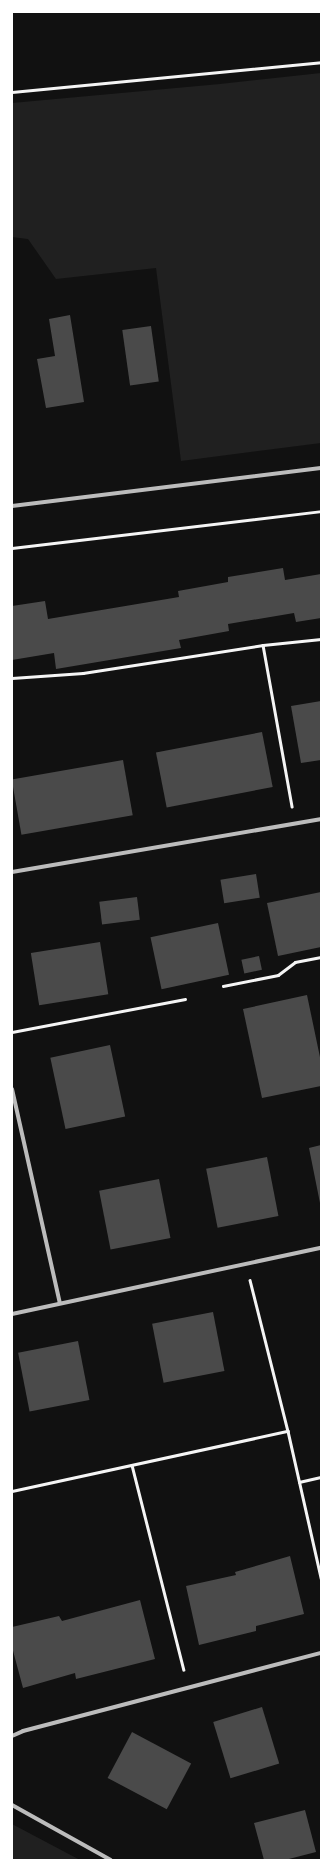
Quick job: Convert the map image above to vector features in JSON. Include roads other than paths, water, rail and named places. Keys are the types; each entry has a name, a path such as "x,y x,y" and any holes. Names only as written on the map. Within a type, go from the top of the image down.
{"street":[{"path":"12,506 321,468"},
{"path":"12,872 321,819"},
{"path":"12,1089 60,1304"},
{"path":"12,1314 321,1248"},
{"path":"12,1736 321,1653"},
{"path":"12,1805 111,1860"}]}
